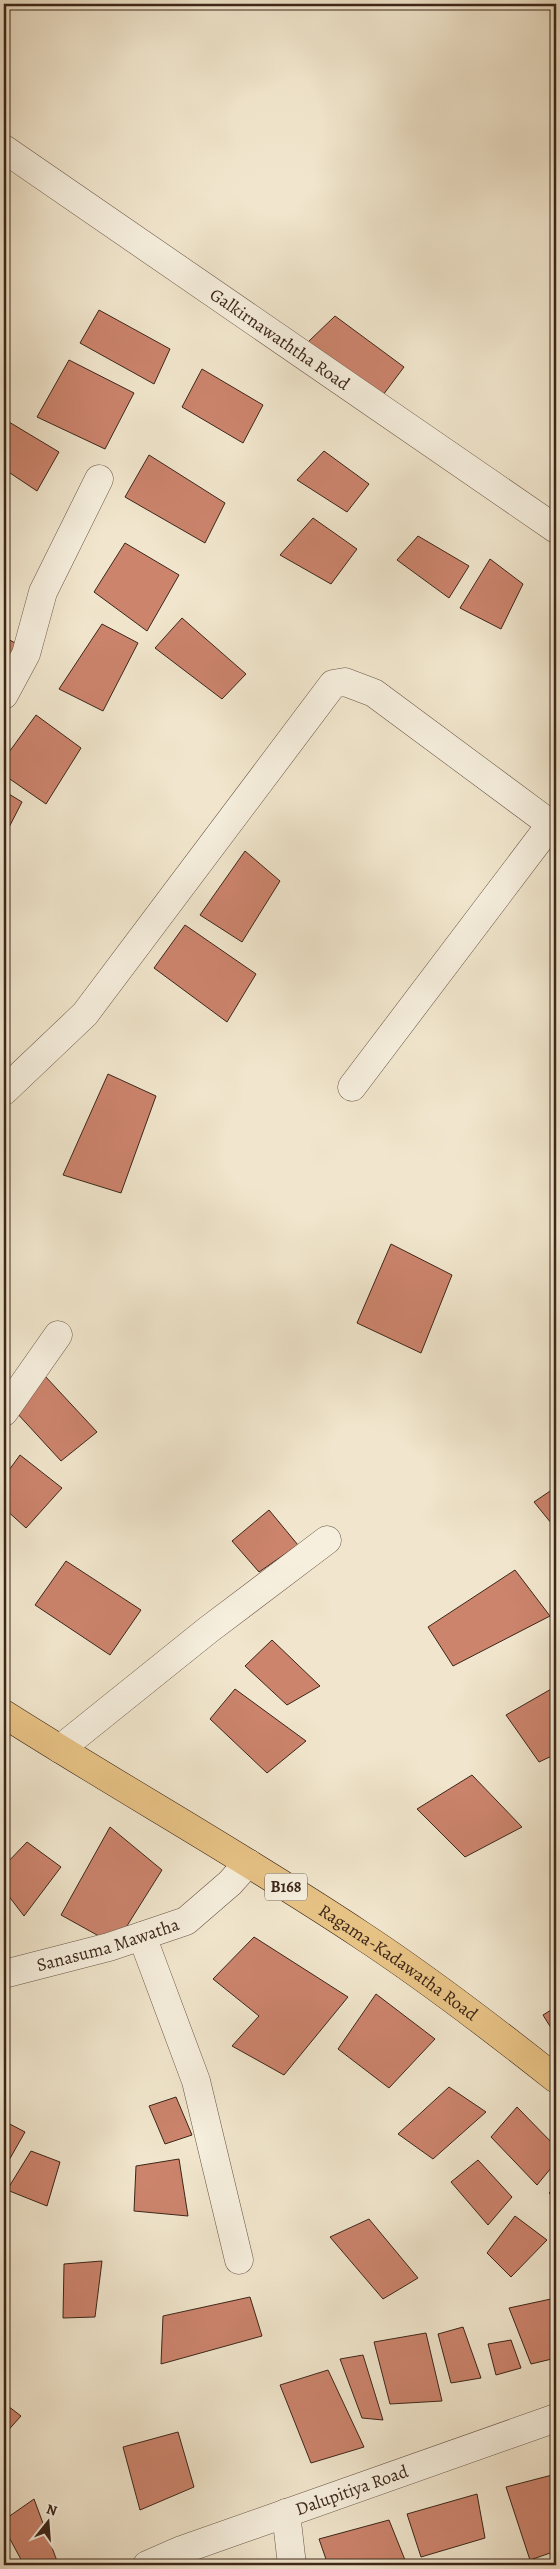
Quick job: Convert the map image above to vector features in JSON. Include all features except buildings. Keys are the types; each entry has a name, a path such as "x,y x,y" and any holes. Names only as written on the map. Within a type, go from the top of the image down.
{"main road":[{"name":"Ragama-Kadawatha Road","path":"4,1714 248,1863 362,1936 488,2026 556,2079"}],"street":[{"name":"Galkirnawaththa Road","path":"4,149 556,529"},
{"path":"4,695 26,654 43,592 99,479"},
{"path":"4,1091 86,1014 333,684 344,682 360,686 374,693 554,826 352,1087"},
{"path":"4,1412 58,1336"},
{"path":"60,1749 208,1630 327,1540"},
{"name":"Sanasuma Mawatha","path":"4,1974 142,1936 186,1921 230,1883 248,1863"},
{"path":"142,1936 196,2081 239,2260"},
{"name":"Dalupitiya Road","path":"147,2565 178,2551 556,2418"},
{"path":"286,2513 292,2565"}]}
